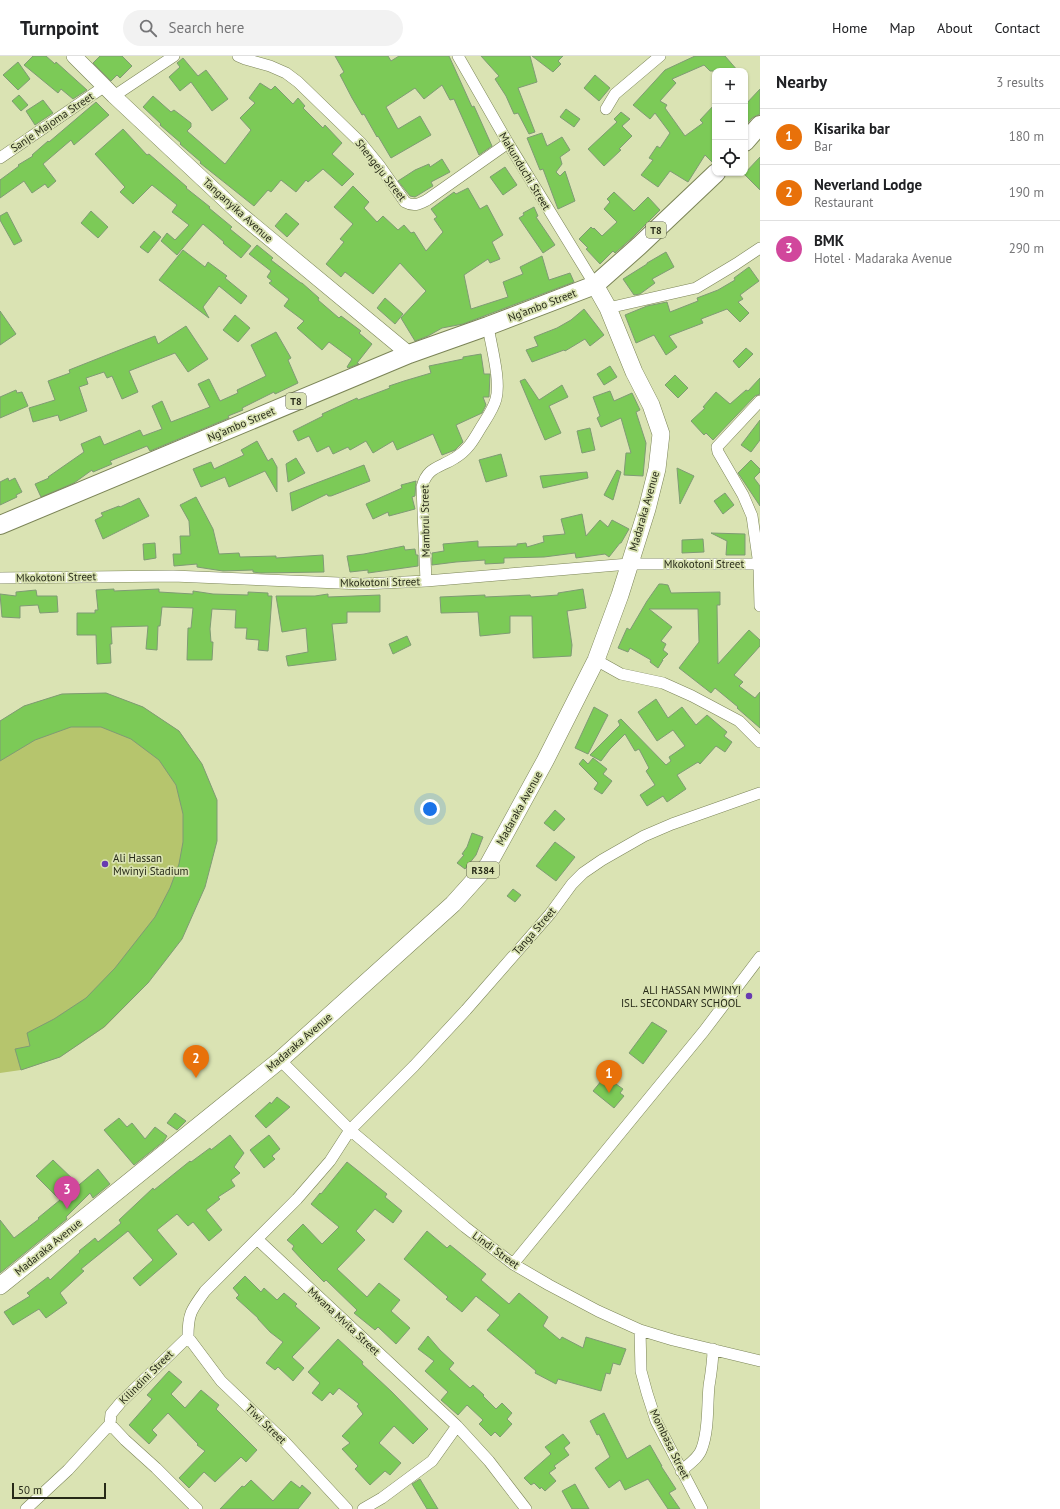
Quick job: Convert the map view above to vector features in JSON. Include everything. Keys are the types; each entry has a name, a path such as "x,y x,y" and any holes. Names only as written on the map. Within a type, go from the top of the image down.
{"highway":[{"path":"747,140 760,125"},
{"name":"T8","path":"595,285 639,246 713,176"},
{"name":"Ng’ambo Street","path":"0,525 409,354 488,326 595,285"}],"main road":[{"name":"Tanganyika Avenue","path":"74,56 240,214 409,354"},
{"name":"Madaraka Avenue","path":"0,1286 280,1060 453,904 488,865 596,660 620,595 647,509 657,469 661,434 651,405 634,372 608,308 595,285"}],"street":[{"name":"Sanje Majoma Street","path":"0,158 110,91 174,56"},
{"name":"Shengeju Street","path":"238,56 245,60 275,68 286,73 298,82 360,143 379,165 405,202 410,205 417,205 428,200 508,143"},
{"name":"Makunduchi Street","path":"459,56 508,143 595,285"},
{"path":"606,108 616,94 660,56"},
{"path":"608,308 696,288 760,248"},
{"name":"Mambrui Street","path":"426,581 422,487 424,478 429,472 454,459 466,450 492,411 496,400 498,387 488,326"},
{"path":"760,401 717,447 718,452 743,495 752,516 759,564 760,606"},
{"name":"Mkokotoni Street","path":"0,578 173,576 363,584 426,581 629,564 759,564"},
{"path":"596,660 621,674 663,683 692,696 739,721 760,742"},
{"name":"Tanga Street","path":"350,1130 409,1071 466,1010 550,914 572,884 583,873 602,860 644,836 672,824 760,793"},
{"path":"513,1264 704,1031 760,957"},
{"name":"Lindi Street","path":"280,1060 350,1130 465,1227 513,1264 586,1305 640,1330 672,1340 760,1361"},
{"path":"188,1337 188,1319 193,1307 205,1292 297,1199 330,1161 350,1130"},
{"name":"Mwana Mvita Street","path":"257,1239 456,1426 489,1461 526,1509"},
{"name":"Mombasa Street","path":"640,1330 641,1371 656,1421 702,1509"},
{"name":"Kilindini Street","path":"110,1424 111,1414 120,1402 188,1337"},
{"name":"Tiwi Street","path":"188,1337 221,1380 284,1441 342,1507"},
{"path":"681,1471 693,1461 702,1448 713,1364 713,1349"},
{"path":"26,1509 68,1470 110,1424 197,1509"},
{"path":"363,1509 382,1498 432,1460 456,1426"}],"green space":[{"name":"Ali Hassan Mwinyi Stadium","path":"106,693 143,707 179,731 202,764 217,801 148,983 105,1027 60,1057 21,1070 0,1073 0,721 24,706 62,694"}],"building":[{"path":"33,56 46,56 55,64 56,62 87,90 73,99 61,89 58,93 24,65"},
{"path":"100,56 122,56 132,66 120,78 117,75 111,81 93,63"},
{"path":"335,56 388,56 391,61 399,56 449,56 472,107 474,106 492,146 479,155 454,99 450,100 442,85 424,99 415,88 386,107 398,129 420,116 431,135 391,158 364,114 362,115 352,98 340,75 344,72"},
{"path":"481,56 530,56 537,82 518,88 535,132 529,134 518,113 514,114 506,96 495,79 499,76"},
{"path":"532,56 563,56 558,61 561,64 553,72"},
{"path":"695,56 725,56 735,68 712,68 712,71 710,71 704,65 672,79 676,83 660,101 667,105 665,108 685,136 703,123 700,120 712,107 712,162 705,155 688,182 670,171 658,187 641,175 653,160 649,158 657,146 660,148 670,133 655,113 650,119 633,105 665,70"},
{"path":"183,58 198,76 206,70 228,99 212,111 191,82 180,91 169,77 180,67 177,63"},
{"path":"18,62 30,79 18,90 3,75"},
{"path":"595,75 610,88 599,101 584,88"},
{"path":"260,83 271,90 275,86 293,104 298,98 305,106 303,108 323,128 325,125 342,143 332,154 354,174 342,186 323,169 308,182 306,180 296,192 281,180 271,192 268,190 254,206 200,163 201,162 180,144 181,143 160,125 161,124 143,107 153,96 171,112 174,110 191,123 191,127 187,131 225,164 251,130 240,118 255,103 249,98"},
{"path":"760,89 760,114 752,118 748,123 748,104 748,102"},
{"path":"19,95 28,105 21,111 12,101"},
{"path":"43,100 53,113 35,125 26,111"},
{"path":"96,102 109,115 74,145 71,140 43,164 56,181 48,188 45,184 32,193 24,181 0,198 0,180 19,166 18,165 33,156 32,155 48,141 49,142"},
{"path":"566,109 580,119 574,127 560,117"},
{"path":"621,112 630,119 622,126 632,136 619,149 621,150 604,166 588,149 617,122 614,119"},
{"path":"123,129 147,155 149,154 187,187 186,188 210,207 209,208 232,227 230,229 251,246 241,258 203,224 177,255 161,241 167,233 175,240 189,225 172,212 177,205 152,185 133,204 120,192 125,187 95,154"},
{"path":"542,133 547,146 562,137 570,150 560,157 562,164 556,172 560,176 565,171 575,201 558,209 543,169 540,170 527,138"},
{"path":"760,157 760,190 746,176 748,176 748,170"},
{"path":"442,159 450,172 431,182 433,186 415,197 410,196 398,181 415,170 429,164 430,167"},
{"path":"505,167 517,185 503,195 490,177"},
{"path":"353,186 369,202 364,208 377,222 383,216 398,230 404,225 411,233 414,232 426,251 443,232 434,219 437,217 431,209 454,192 456,194 468,188 480,209 487,205 503,235 492,242 500,259 490,263 488,259 464,275 471,309 508,297 503,282 523,274 520,267 542,256 549,280 570,273 574,282 463,324 442,328 415,341 401,318 426,291 400,263 373,294 345,272 341,277 326,264 344,242 340,239 353,224 334,207"},
{"path":"614,192 634,211 648,197 660,210 632,238 615,253 613,251 600,264 579,239 591,227 602,236 617,222 604,209 610,202 607,199"},
{"path":"534,207 538,216 536,217 555,245 543,253 519,218 524,215 523,213"},
{"path":"91,211 108,227 98,238 81,223"},
{"path":"7,212 22,241 14,245 0,220 0,216"},
{"path":"286,213 299,224 287,237 275,226"},
{"path":"154,231 161,237 148,253 140,247"},
{"path":"257,245 273,258 271,260 302,283 319,298 318,300 339,318 341,316 361,331 359,333 372,344 357,363 359,364 348,368 347,367 352,359 329,342 322,350 297,328 304,321 284,306 289,299 269,283 272,281 267,277 271,271 249,254"},
{"path":"183,250 205,267 208,262 227,276 225,278 247,296 241,304 219,286 203,307 209,318 159,280"},
{"path":"666,252 674,267 652,279 655,283 640,294 634,295 623,279"},
{"path":"749,267 759,281 740,295 743,299 738,302 749,313 740,322 727,309 701,319 703,323 669,336 677,347 666,355 654,335 636,343 625,315 647,306 667,302 670,312 698,301 697,298 718,290 735,280 734,278"},
{"path":"385,298 403,314 395,324 377,308"},
{"path":"584,309 604,335 590,346 585,339 565,351 564,350 532,362 526,350 538,346 534,337 557,328 571,320"},
{"path":"0,311 16,334 0,345"},
{"path":"235,315 250,328 238,342 223,330"},
{"path":"186,326 208,359 188,372 175,353 129,371 138,392 122,399 112,376 107,378 104,372 86,378 88,384 79,387 87,411 60,421 58,415 33,422 29,408 55,400 48,381 70,373 69,370 155,336 158,344"},
{"path":"276,332 291,358 288,360 298,383 275,394 274,392 242,408 243,410 228,416 229,418 150,451 147,446 110,461 112,464 93,472 92,470 74,483 41,497 35,484 49,478 48,477 84,452 81,444 100,436 104,445 140,430 143,436 162,429 152,406 162,401 171,422 210,407 198,384 209,379 220,401 238,393 237,390 266,376 251,345"},
{"path":"746,348 753,354 739,368 733,361"},
{"path":"481,354 484,374 490,374 489,397 483,397 486,405 482,413 456,425 463,442 455,450 442,455 433,434 397,450 393,441 373,453 366,441 350,450 348,447 333,454 329,446 317,452 309,436 298,441 293,431 323,416 322,414 357,398 358,400 390,388 389,386 431,373 429,366"},
{"path":"610,366 617,377 604,385 597,374"},
{"path":"675,375 688,388 678,398 665,385"},
{"path":"760,378 760,394 755,396 713,440 706,433 704,435 691,421 705,408 703,407 716,392 730,404 746,390 748,391"},
{"path":"525,379 539,400 562,385 568,397 549,406 561,433 545,440 520,381"},
{"path":"16,390 17,393 22,392 28,406 0,418 0,397"},
{"path":"610,391 614,401 632,393 640,410 636,412 646,443 643,476 624,475 626,453 631,453 621,418 601,427 597,418 600,416 593,397"},
{"path":"760,420 760,440 751,452 741,445"},
{"path":"590,428 595,450 582,453 577,431"},
{"path":"257,441 268,461 272,458 277,467 277,492 265,471 229,487 225,477 201,487 193,469 211,462 214,469 244,455 241,450"},
{"path":"501,454 507,476 486,482 479,460"},
{"path":"296,458 305,473 288,482 286,464"},
{"path":"751,460 760,469 760,472 754,478 760,486 760,506 738,473"},
{"path":"364,465 370,481 331,496 328,496 327,494 292,511 290,493"},
{"path":"677,468 694,476 680,504"},
{"path":"617,470 621,472 613,500 604,495"},
{"path":"587,472 588,478 543,488 540,476"},
{"path":"8,478 9,481 15,478 22,492 16,495 17,497 0,505 0,482"},
{"path":"416,481 415,496 412,497 415,509 389,516 388,512 373,519 366,504 402,488 401,485"},
{"path":"725,493 734,505 723,514 714,501"},
{"path":"196,497 213,529 219,554 239,553 240,557 276,556 276,558 323,555 324,572 261,573 253,572 253,570 223,571 197,567 197,564 174,566 173,554 181,554 180,536 190,536 189,521 180,505"},
{"path":"139,498 149,516 103,539 95,520 103,516 101,513 119,506 120,507"},
{"path":"582,514 586,536 600,520 608,527 612,520 629,529 621,543 609,557 605,554 576,558 575,553 544,557 504,558 504,563 485,564 485,560 432,565 432,553 444,551 443,544 478,541 478,547 517,546 517,544 526,543 527,547 544,542 543,536 565,534 561,519"},
{"path":"711,533 745,534 745,555 726,555 727,541"},
{"path":"703,539 704,552 682,553 682,540"},
{"path":"155,543 156,558 144,560 143,544"},
{"path":"404,546 405,550 415,549 416,555 418,555 418,566 368,573 368,570 350,572 347,556"},
{"path":"659,584 668,585 671,593 720,592 720,605 717,605 718,664 749,630 760,640 760,646 734,675 743,682 739,686 755,698 760,692 760,728 715,688 711,693 679,668 699,642 698,609 649,609 672,627 661,641 666,644 663,650 668,654 662,660 658,668 650,662 651,660 630,648 628,652 618,648 627,628 630,630"},
{"path":"114,589 114,591 159,589 159,592 193,594 193,591 213,594 248,595 248,592 268,593 268,596 272,596 268,651 258,650 259,640 246,639 247,628 235,628 236,610 212,609 210,629 211,642 213,642 212,660 187,660 188,628 191,628 193,608 162,607 160,626 158,626 157,650 146,649 148,626 111,627 111,663 97,664 96,635 77,635 77,613 95,613 95,610 98,610 96,590"},
{"path":"583,589 586,608 567,611 572,645 571,656 533,658 532,616 510,616 510,633 480,636 478,612 441,613 440,597 530,595 531,597 558,595 558,593"},
{"path":"36,590 37,596 57,596 58,612 40,613 38,605 20,606 20,618 2,617 0,594 16,596 16,592"},
{"path":"328,594 328,597 380,595 380,612 347,612 347,623 332,624 336,660 288,666 286,656 308,652 306,628 282,632 276,596 315,596"},
{"path":"407,636 411,645 393,654 389,644"},
{"path":"106,693 143,707 179,731 202,764 217,800 217,841 205,887 182,939 148,983 104,1027 60,1057 21,1070 15,1049 30,1046 27,1033 54,1019 86,998 115,968 155,917 170,888 179,864 183,842 183,814 176,785 159,760 131,739 101,727 71,727 35,740 0,761 0,721 24,706 62,694"},
{"path":"656,699 668,718 682,707 696,725 707,715 727,732 724,736 732,742 725,752 716,746 700,764 698,762 677,775 686,789 667,802 663,796 647,806 640,795 655,785 646,771 649,768 639,749 635,751 625,734 610,749 601,761 590,755 620,725 618,721 621,719 666,765 671,761 669,757 685,746 673,730 657,741 638,712"},
{"path":"594,707 608,715 588,754 575,748"},
{"path":"593,758 607,769 603,774 612,781 602,794 594,789 598,783 579,764 583,759 588,764"},
{"path":"555,810 565,819 554,831 544,823"},
{"path":"472,833 483,837 476,855 465,869 457,863 464,855 462,854 467,847"},
{"path":"555,842 575,857 556,881 536,866"},
{"path":"513,889 521,895 515,902 507,896"},
{"path":"652,1022 667,1031 643,1064 629,1053"},
{"path":"609,1079 623,1089 620,1093 624,1096 614,1108 593,1091 602,1080 606,1083"},
{"path":"277,1097 290,1107 266,1128 255,1116 270,1102 271,1104"},
{"path":"175,1113 186,1121 177,1130 167,1123"},
{"path":"119,1118 127,1127 132,1123 145,1139 155,1127 167,1136 164,1141 134,1165 104,1130"},
{"path":"230,1135 244,1153 234,1167 240,1173 231,1180 235,1186 218,1197 220,1199 206,1210 222,1230 209,1241 193,1222 188,1226 177,1214 157,1230 177,1254 140,1286 133,1278 153,1260 128,1231 81,1269 84,1271 60,1293 67,1303 46,1318 39,1309 13,1325 4,1312 30,1296 27,1293 48,1277 50,1280 80,1252 79,1251 95,1238 98,1242 121,1223 119,1220 153,1188 154,1190 190,1161 191,1162 210,1148 211,1150"},
{"path":"269,1135 280,1149 272,1156 275,1159 264,1168 250,1150"},
{"path":"53,1160 79,1185 98,1169 110,1184 93,1198 90,1193 66,1217 67,1219 0,1273 0,1220 14,1238 39,1219 38,1218 60,1200 36,1176"},
{"path":"347,1162 387,1194 385,1197 402,1211 393,1223 375,1209 356,1231 365,1240 337,1269 367,1297 379,1283 400,1300 391,1311 410,1328 396,1344 378,1327 375,1330 354,1313 357,1310 326,1280 324,1282 304,1262 292,1249 294,1246 287,1240 303,1224 322,1244 339,1227 311,1204"},
{"path":"427,1231 447,1248 450,1245 486,1274 481,1280 509,1304 519,1293 548,1317 543,1326 560,1340 562,1337 583,1348 586,1337 626,1349 620,1365 613,1363 610,1374 606,1373 601,1391 558,1379 556,1384 535,1373 536,1371 487,1330 500,1315 476,1296 462,1312 446,1299 448,1297 404,1259"},
{"path":"245,1276 261,1292 264,1288 277,1300 284,1293 297,1304 295,1306 320,1328 292,1357 304,1368 293,1381 278,1367 275,1370 266,1363 283,1342 270,1332 258,1318 236,1298 239,1295 233,1288"},
{"path":"428,1336 454,1363 449,1369 470,1388 473,1385 496,1409 502,1403 512,1413 507,1419 512,1424 500,1437 495,1432 491,1436 479,1424 483,1420 467,1405 458,1415 441,1400 448,1392 425,1371 434,1361 418,1349"},
{"path":"338,1339 363,1362 362,1364 428,1429 413,1444 394,1426 379,1443 401,1463 390,1475 385,1471 370,1485 355,1469 358,1466 342,1449 350,1443 342,1436 363,1414 357,1406 359,1404 339,1388 333,1395 330,1392 322,1401 312,1393 320,1383 308,1372"},
{"path":"169,1371 182,1382 171,1394 185,1408 201,1390 219,1405 216,1409 257,1450 246,1462 241,1457 215,1482 204,1472 189,1488 179,1478 205,1451 197,1445 198,1444 168,1413 152,1430 157,1435 149,1444 129,1425 152,1399 147,1395"},
{"path":"604,1413 627,1459 650,1445 661,1466 676,1489 669,1493 680,1509 668,1509 648,1479 625,1490 620,1480 609,1488 595,1468 610,1457 599,1434 597,1435 590,1421"},
{"path":"563,1434 570,1443 564,1448 569,1455 554,1466 556,1468 549,1473 556,1481 545,1491 541,1487 540,1489 534,1483 531,1485 524,1478 551,1454 545,1447"},
{"path":"420,1479 438,1509 427,1509 412,1484"},
{"path":"251,1480 273,1501 291,1481 300,1488 302,1485 311,1493 298,1509 220,1509 242,1486 244,1487"},
{"path":"575,1484 589,1509 572,1509 562,1491"}],"place":[{"name":"Ali Hassan Mwinyi Stadium","path":"105,864"},
{"name":"ALI HASSAN MWINYI ISL. SECONDARY SCHOOL","path":"749,996"},
{"name":"Neverland Lodge","path":"196,1078"},
{"name":"Kisarika bar","path":"609,1093"},
{"name":"BMK","path":"67,1209"}]}
